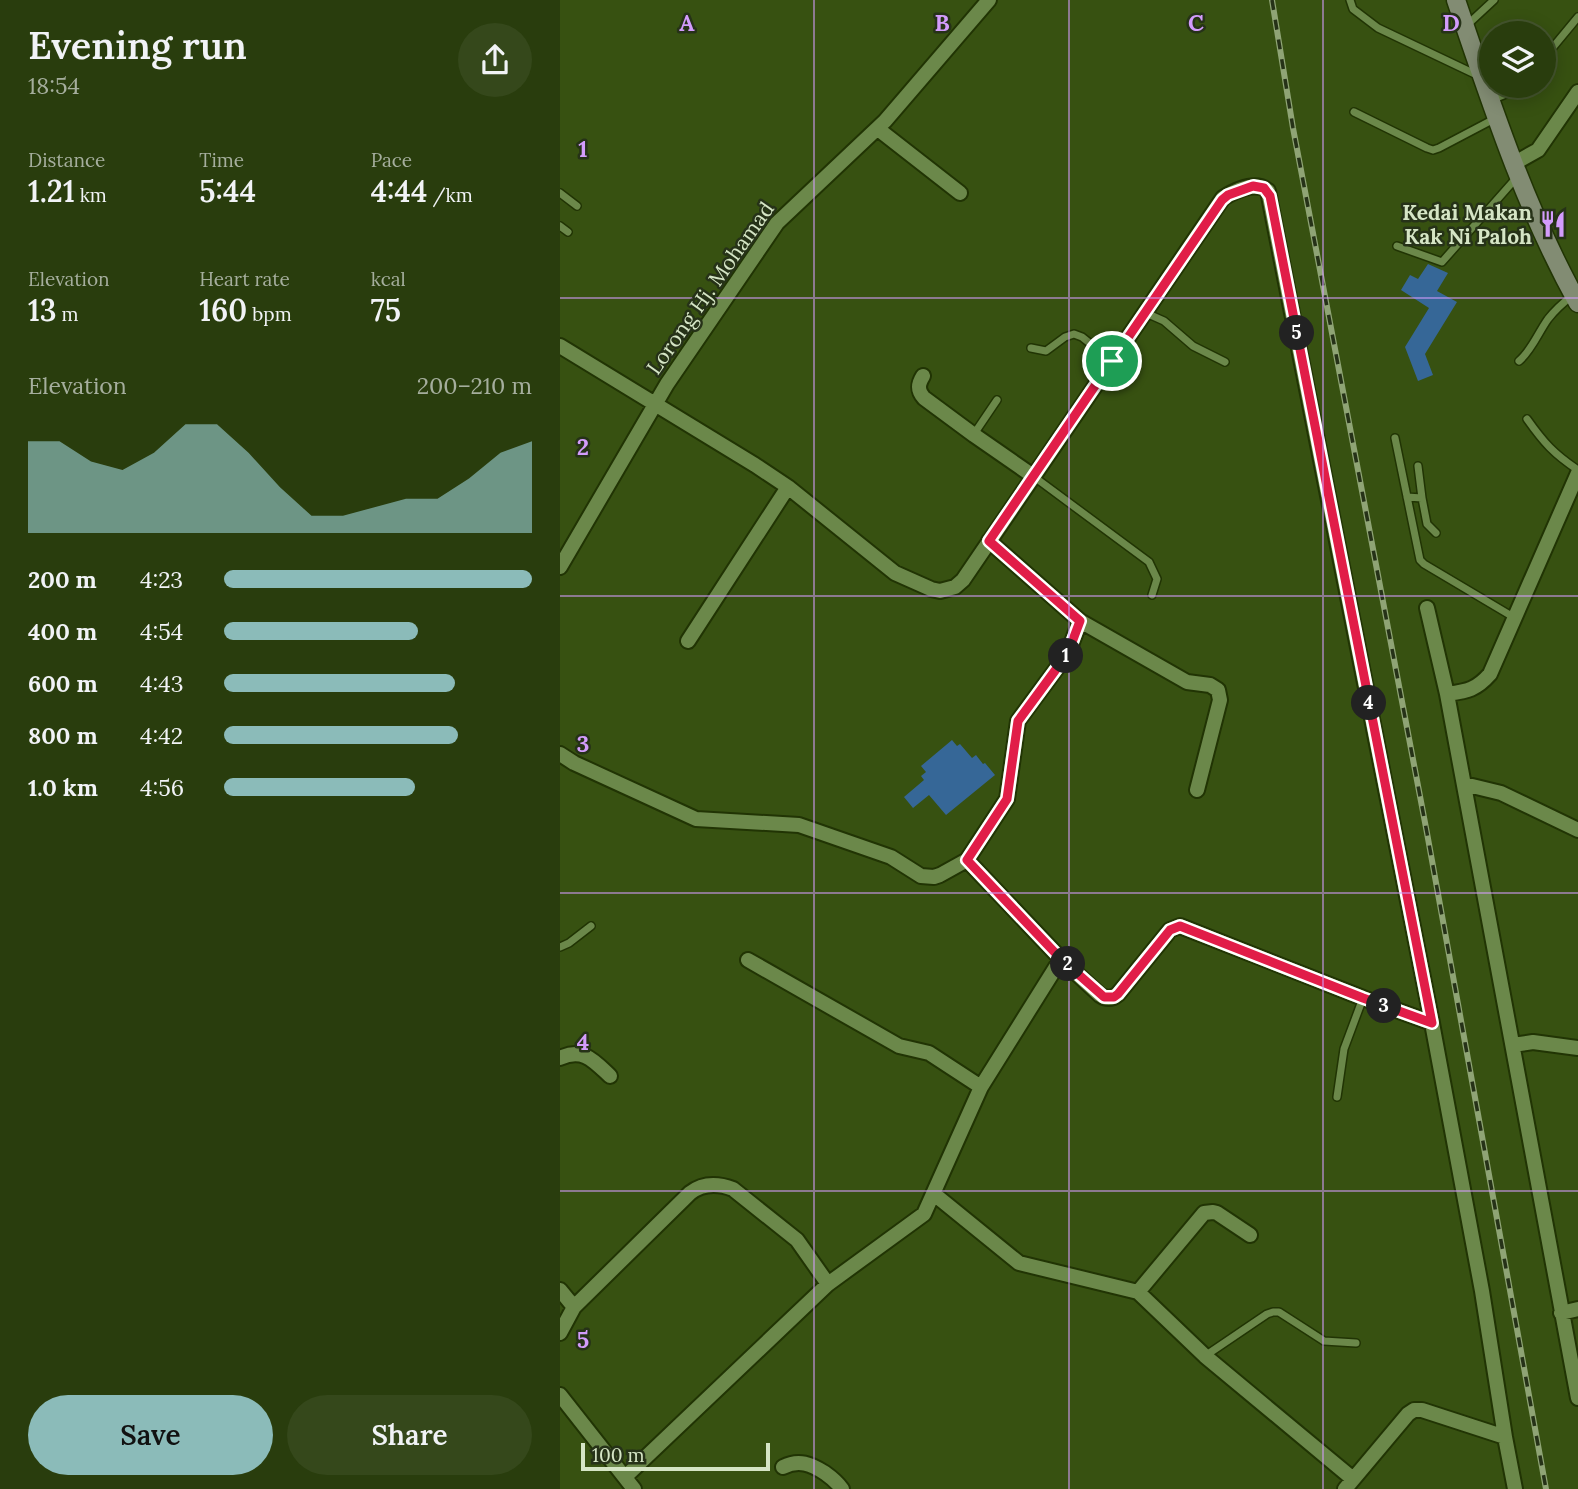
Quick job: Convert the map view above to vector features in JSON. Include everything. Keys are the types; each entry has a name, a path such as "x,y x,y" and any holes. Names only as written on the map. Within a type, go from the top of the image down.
{"main road":[{"path":"1456,0 1479,66"},
{"path":"1490,98 1516,170 1561,273 1576,299"}],"street":[{"name":"Lorong Hj. Mohamad","path":"560,567 667,384 776,223 878,129 989,0"},
{"path":"1516,170 1538,150 1578,92"},
{"path":"878,129 960,193"},
{"path":"560,346 788,487 895,573 936,590 950,590 958,585 989,541 1223,198 1253,186 1268,191 1432,1023 1482,1291 1515,1489"},
{"path":"923,376 919,384 920,394 1033,476"},
{"path":"1447,694 1480,686 1490,674 1578,472"},
{"path":"688,641 788,487"},
{"path":"989,541 1080,621 1187,682 1215,686 1220,701 1197,790"},
{"path":"1427,608 1447,694 1578,1398"},
{"path":"560,754 574,763 699,820 799,825 893,858 916,873 928,877 940,876 967,860 1007,799 1018,721 1068,653 1080,621"},
{"path":"1464,784 1501,793 1578,830"},
{"path":"967,860 1061,959 1104,997 1118,994 1170,930 1180,926 1432,1023"},
{"path":"625,1477 828,1284 924,1214 981,1087 1061,959"},
{"path":"748,960 899,1045 929,1053 981,1087"},
{"path":"1513,1045 1533,1042 1578,1048"},
{"path":"560,1058 569,1055 585,1056 610,1076"},
{"path":"560,1333 574,1307 690,1193 707,1185 733,1189 793,1236 828,1284"},
{"path":"934,1194 1019,1263 1138,1292 1205,1356 1349,1484 1414,1410 1422,1410 1505,1437"},
{"path":"1138,1292 1204,1213 1217,1213 1250,1235"},
{"path":"560,1290 574,1307"},
{"path":"1561,1313 1578,1310"},
{"path":"560,1395 634,1489"},
{"path":"783,1467 795,1462 810,1464 835,1479 842,1489"}],"lane":[{"path":"1350,0 1353,9 1378,28 1479,76"},
{"path":"1465,26 1494,0"},
{"path":"1556,44 1578,17"},
{"path":"1354,112 1433,150 1507,98"},
{"path":"1397,246 1442,262 1516,170"},
{"path":"560,193 577,206"},
{"path":"560,226 568,232"},
{"path":"1519,361 1529,351 1551,315 1576,299"},
{"path":"1145,312 1164,321 1193,346 1225,362"},
{"path":"1031,348 1043,352 1050,350 1065,337 1074,334 1082,337 1112,361"},
{"path":"974,435 997,400"},
{"path":"1527,419 1544,443 1578,472"},
{"path":"1395,438 1418,555 1422,562 1516,618"},
{"path":"1418,466 1427,524 1436,533"},
{"path":"1033,476 1149,562 1157,579 1152,595"},
{"path":"1406,497 1422,498"},
{"path":"560,947 591,926"},
{"path":"1337,1097 1344,1049 1363,998"},
{"path":"1205,1356 1273,1312 1279,1312 1324,1340 1356,1343"}],"building":[{"path":"1428,264 1448,273 1437,291 1457,302 1425,354 1433,375 1418,381 1405,347 1429,308 1401,290 1410,275 1418,279"},
{"path":"952,740 957,746 960,744 972,758 976,755 995,775 946,815 929,795 913,808 904,797 924,780 921,776 926,772 921,766"}],"railway":[{"path":"1272,0 1293,128 1427,833 1546,1489"}],"place":[{"name":"Kedai Makan Kak Ni Paloh","path":"1553,224"}],"route":[{"path":"1253,186 1268,191 1432,1023 1180,926 1170,930 1118,994 1104,997 1061,959 967,860 1007,799 1018,721 1068,653 1080,621 989,541 1112,361 1223,198 1253,186"}]}
